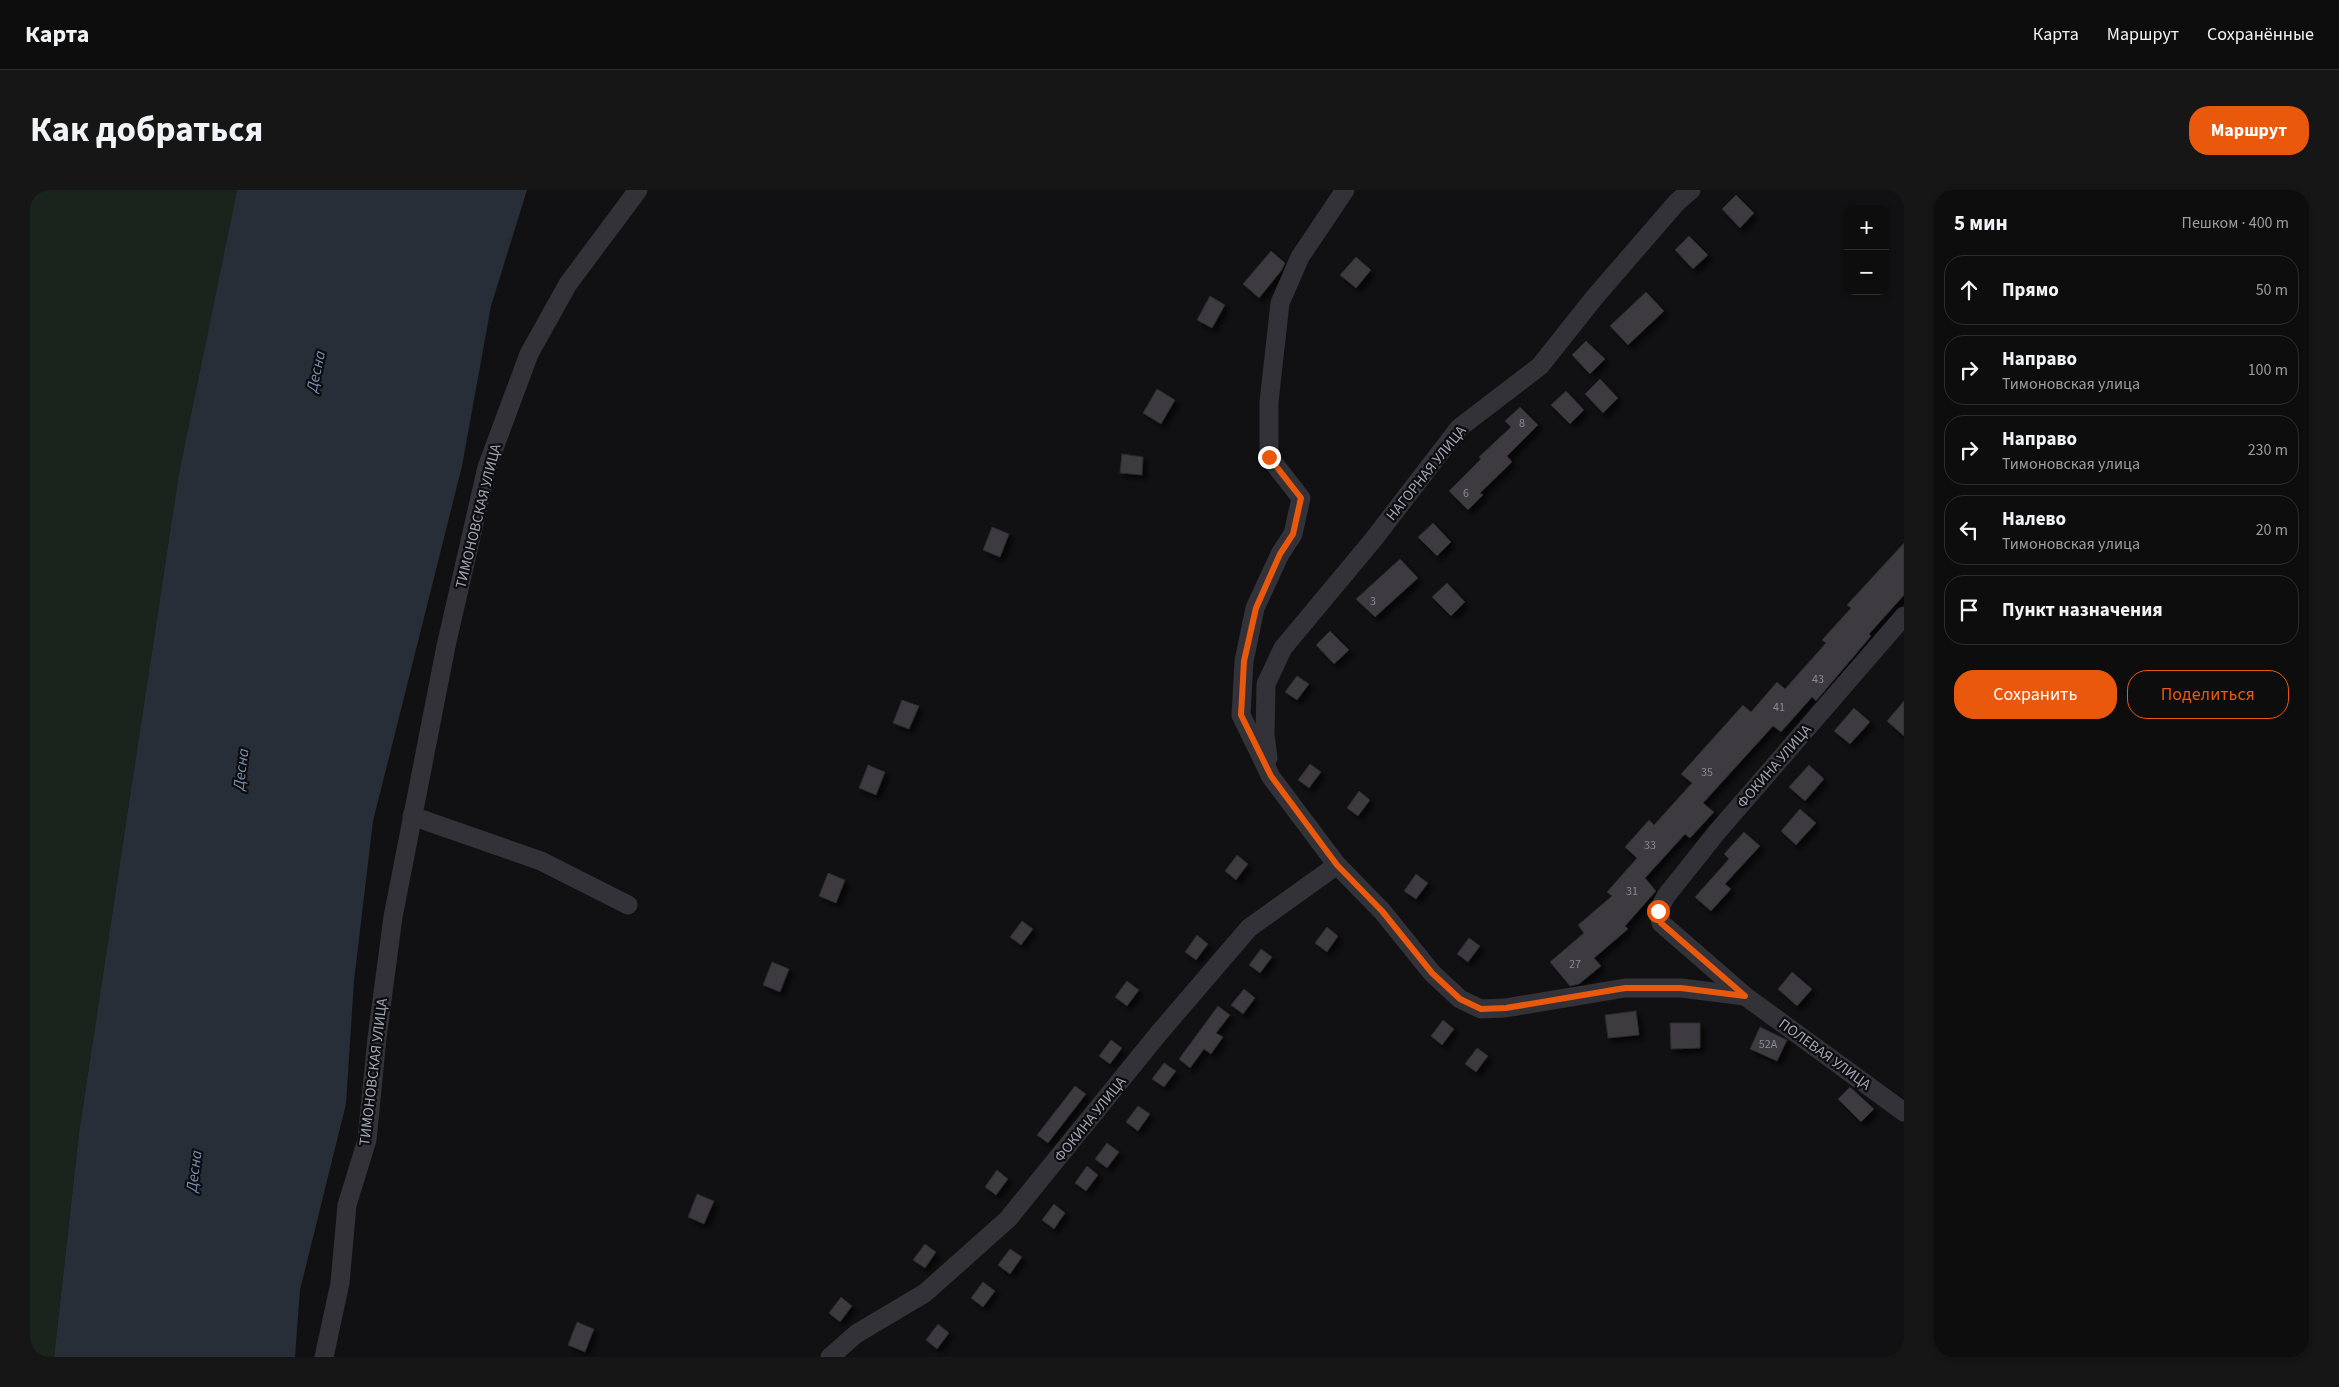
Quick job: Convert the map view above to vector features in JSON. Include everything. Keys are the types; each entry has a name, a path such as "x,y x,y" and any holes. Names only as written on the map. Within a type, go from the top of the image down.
{"street":[{"name":"ТИМОНОВСКАЯ УЛИЦА","path":"324,1357 340,1283 347,1204 367,1140 377,1038 393,917 446,646 487,466 529,354 568,284 638,190"},
{"path":"1345,190 1300,257 1280,303 1269,402 1269,457 1301,498 1293,534 1280,554 1256,608 1244,661 1241,715 1271,776 1337,865 1382,911 1432,973 1460,999 1481,1009 1506,1008 1625,988 1681,988 1745,996"},
{"name":"НАГОРНАЯ УЛИЦА","path":"1271,776 1264,734 1266,684 1283,648 1373,540 1459,428 1540,366 1594,298 1677,202 1691,190"},
{"name":"ФОКИНА УЛИЦА","path":"1661,923 1658,911 1666,896 1723,825 1904,616"},
{"path":"412,816 541,861 628,904"},
{"name":"ФОКИНА УЛИЦА","path":"830,1357 856,1334 925,1293 1008,1219 1159,1033 1249,928 1337,865"},
{"name":"ПОЛЕВАЯ УЛИЦА","path":"1661,923 1745,996 1904,1112"}],"shaded area":[{"path":"30,190 237,190 179,473 79,1133 54,1357 30,1357"}],"water":[{"name":"Десна","path":"237,190 527,190 491,306 462,466 373,821 354,981 346,1104 300,1290 295,1357 54,1357 79,1133 179,473"}],"building":[{"path":"1736,195 1754,213 1740,228 1722,209"},
{"path":"1689,236 1708,255 1693,269 1675,250"},
{"path":"1271,251 1285,263 1281,271 1259,298 1243,284"},
{"path":"1356,257 1371,270 1356,288 1340,275"},
{"path":"1646,292 1664,311 1628,345 1610,326"},
{"path":"1210,296 1225,305 1212,328 1197,320"},
{"path":"1586,341 1605,359 1590,374 1572,355"},
{"path":"1600,379 1618,398 1603,413 1585,394"},
{"path":"1157,389 1175,400 1161,424 1143,413"},
{"path":"1566,391 1584,410 1570,424 1551,405"},
{"path":"1520,407 1538,425 1507,456 1512,462 1480,493 1483,495 1468,510 1449,491 1481,459 1479,457 1511,427 1505,421"},
{"path":"1122,454 1143,457 1142,475 1120,473"},
{"path":"1433,523 1451,542 1437,556 1418,537"},
{"path":"992,527 1009,534 1000,557 983,550"},
{"path":"1904,543 1904,595 1869,634 1871,636 1816,701 1812,697 1781,732 1773,726 1703,803 1714,812 1690,838 1685,834 1645,878 1656,891 1625,926 1628,929 1594,958 1601,966 1579,984 1570,986 1550,962 1584,933 1578,925 1612,896 1607,892 1637,858 1625,847 1649,820 1654,825 1692,783 1681,774 1743,705 1751,712 1777,682 1785,689 1826,643 1822,640 1851,608 1847,605"},
{"path":"1400,559 1418,578 1375,617 1356,599"},
{"path":"1447,583 1465,602 1451,616 1432,597"},
{"path":"1330,631 1349,650 1334,664 1316,645"},
{"path":"1297,676 1309,684 1297,700 1285,692"},
{"path":"902,700 919,706 909,729 893,723"},
{"path":"1904,701 1904,736 1887,721"},
{"path":"1854,708 1870,722 1850,744 1834,731"},
{"path":"1310,764 1321,772 1309,788 1298,780"},
{"path":"868,765 885,772 876,795 859,788"},
{"path":"1809,765 1824,779 1805,801 1789,787"},
{"path":"1359,791 1370,800 1358,816 1347,808"},
{"path":"1800,809 1816,823 1796,845 1781,831"},
{"path":"1744,832 1760,846 1725,884 1731,889 1711,911 1695,897 1729,859 1724,854"},
{"path":"1237,855 1248,864 1236,880 1225,871"},
{"path":"828,873 845,880 836,903 819,896"},
{"path":"1416,874 1428,883 1416,899 1404,891"},
{"path":"1022,921 1033,929 1021,945 1010,937"},
{"path":"1327,927 1338,936 1327,952 1315,943"},
{"path":"1197,935 1208,944 1196,960 1185,952"},
{"path":"1469,938 1480,946 1468,962 1457,954"},
{"path":"1261,949 1272,957 1260,973 1249,965"},
{"path":"772,962 789,969 780,992 763,985"},
{"path":"1792,972 1812,989 1797,1006 1778,989"},
{"path":"1127,981 1139,990 1127,1006 1115,997"},
{"path":"1244,989 1255,998 1243,1014 1231,1005"},
{"path":"1218,1006 1230,1015 1216,1033 1223,1037 1211,1054 1204,1049 1190,1068 1179,1059"},
{"path":"1636,1011 1639,1035 1608,1038 1605,1015"},
{"path":"1443,1020 1454,1029 1442,1045 1431,1036"},
{"path":"1670,1023 1700,1023 1700,1048 1671,1049"},
{"path":"1760,1027 1787,1040 1777,1061 1750,1049"},
{"path":"1111,1040 1122,1048 1110,1064 1099,1056"},
{"path":"1477,1048 1488,1056 1476,1072 1465,1064"},
{"path":"1164,1063 1176,1071 1164,1087 1152,1079"},
{"path":"1075,1086 1086,1094 1048,1143 1037,1135"},
{"path":"1850,1087 1874,1109 1861,1122 1838,1099"},
{"path":"1138,1106 1150,1114 1138,1131 1126,1122"},
{"path":"1107,1143 1119,1152 1107,1168 1095,1159"},
{"path":"1087,1166 1098,1175 1086,1191 1075,1183"},
{"path":"997,1170 1008,1179 996,1195 985,1187"},
{"path":"697,1194 714,1201 704,1224 688,1217"},
{"path":"1054,1204 1065,1213 1054,1229 1042,1220"},
{"path":"925,1244 936,1252 925,1268 913,1260"},
{"path":"1010,1249 1022,1257 1010,1274 998,1265"},
{"path":"983,1282 995,1291 983,1307 971,1298"},
{"path":"841,1297 852,1306 840,1322 829,1313"},
{"path":"577,1322 594,1329 585,1352 568,1345"},
{"path":"938,1324 949,1333 937,1349 926,1340"}],"route":[{"path":"1269,457 1301,498 1293,534 1280,554 1256,608 1244,661 1241,715 1271,776 1337,865 1382,911 1432,973 1460,999 1481,1009 1506,1008 1625,988 1681,988 1745,996 1661,923 1658,911"}]}
